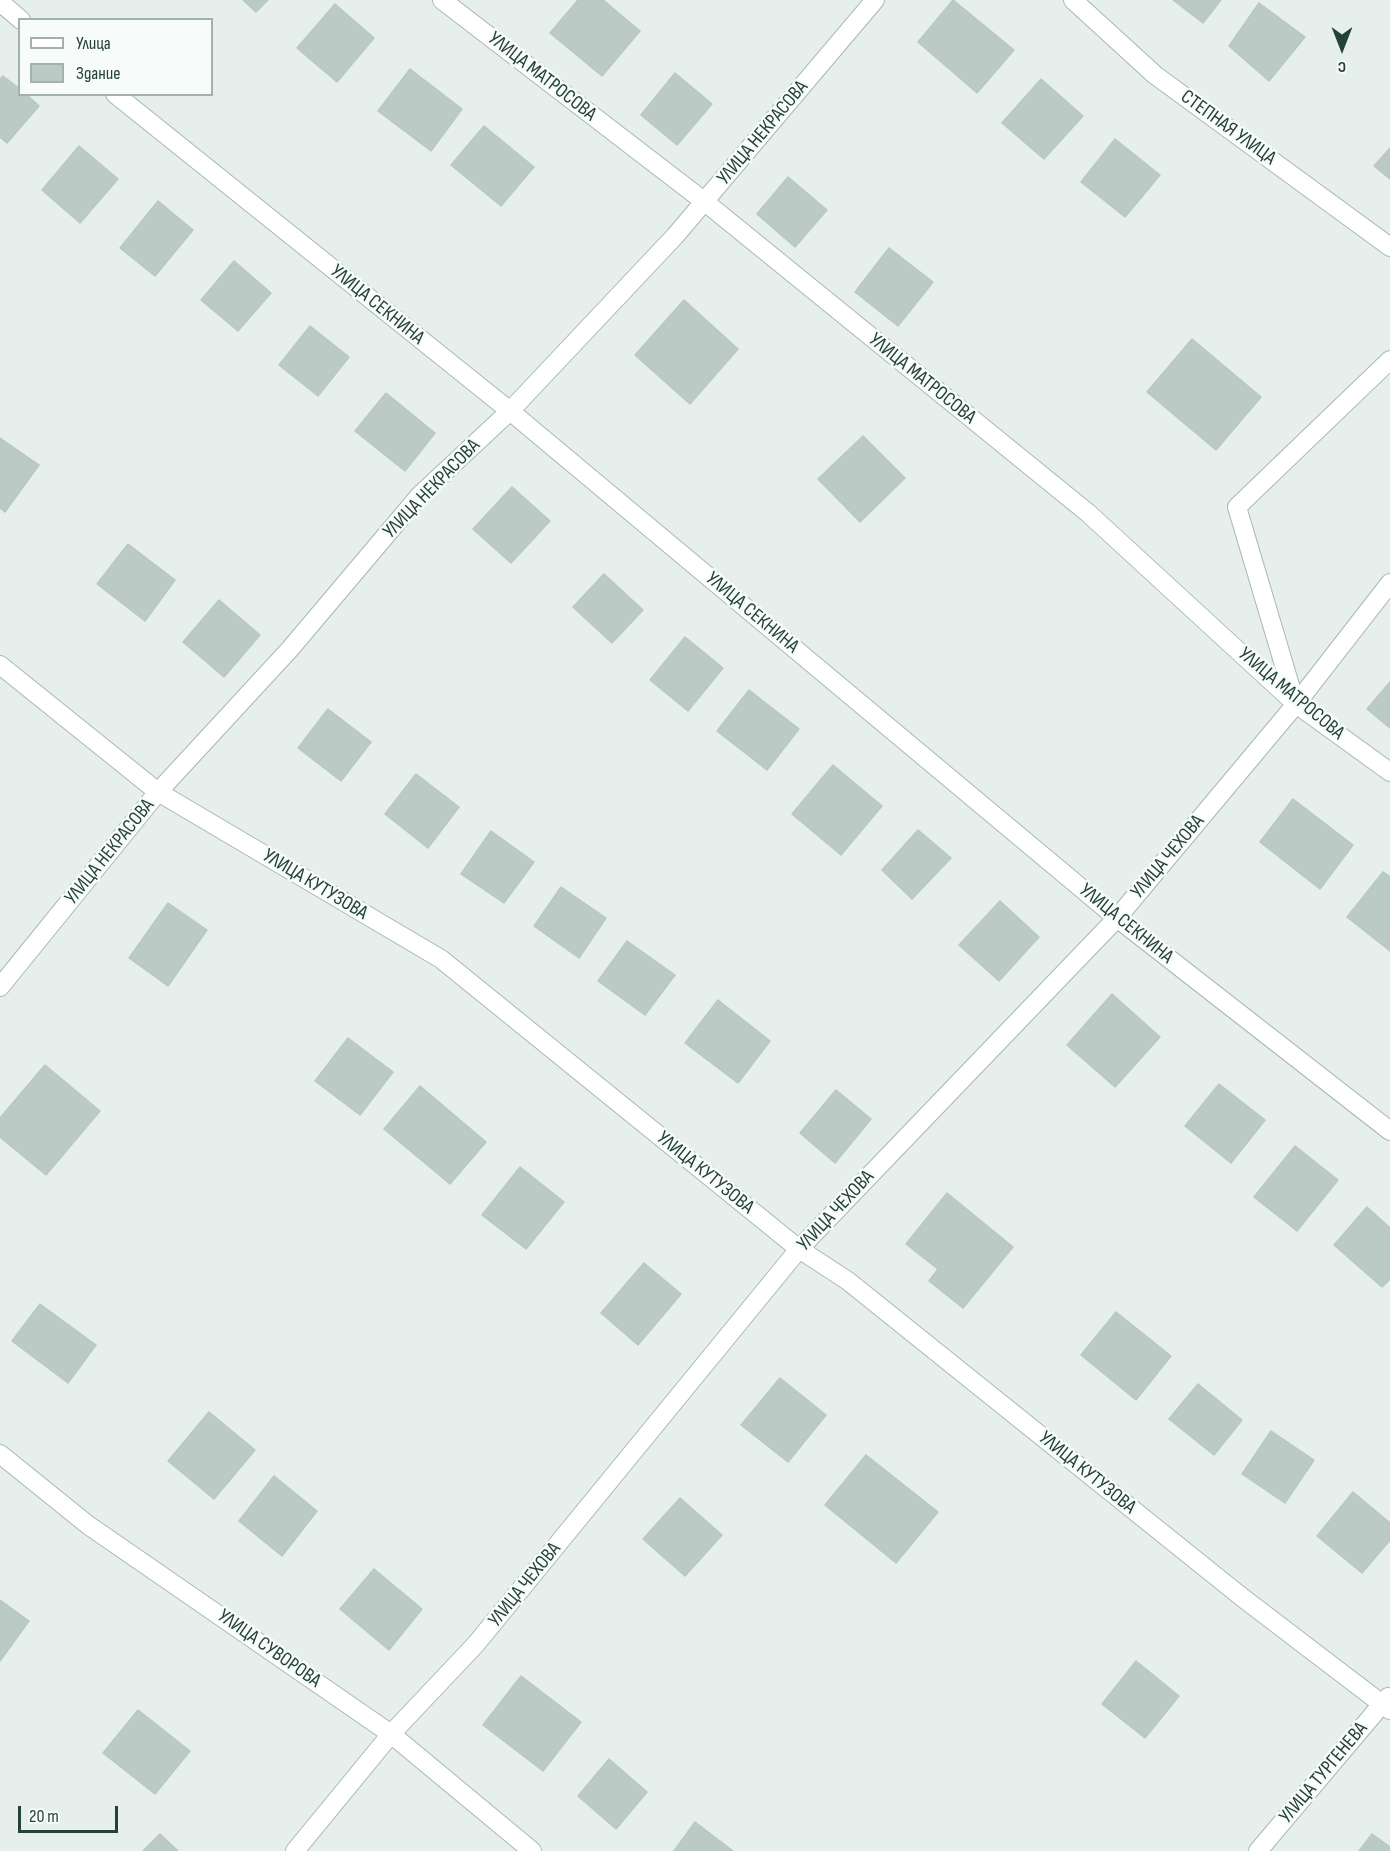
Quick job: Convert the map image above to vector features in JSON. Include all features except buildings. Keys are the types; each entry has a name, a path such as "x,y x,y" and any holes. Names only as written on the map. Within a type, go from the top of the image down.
{"street":[{"name":"УЛИЦА МАТРОСОВА","path":"442,0 705,202 1088,513 1296,704 1390,772"},
{"name":"УЛИЦА НЕКРАСОВА","path":"0,987 158,792 290,649 420,495 510,411 705,202 875,0"},
{"name":"СТЕПНАЯ УЛИЦА","path":"1073,0 1155,75 1390,247"},
{"path":"0,3 19,18"},
{"name":"УЛИЦА СЕКНИНА","path":"117,96 510,411 1117,918 1390,1131"},
{"path":"1296,704 1237,507 1390,360"},
{"name":"УЛИЦА ЧЕХОВА","path":"295,1851 391,1734 476,1644 799,1249 1117,918 1296,704 1390,583"},
{"name":"УЛИЦА КУТУЗОВА","path":"0,665 158,792 441,959 799,1249 848,1281 1243,1598 1387,1703"},
{"name":"УЛИЦА СУВОРОВА","path":"0,1454 88,1525 391,1734 532,1851"},
{"name":"УЛИЦА ТУРГЕНЕВА","path":"1258,1851 1387,1703"}]}
